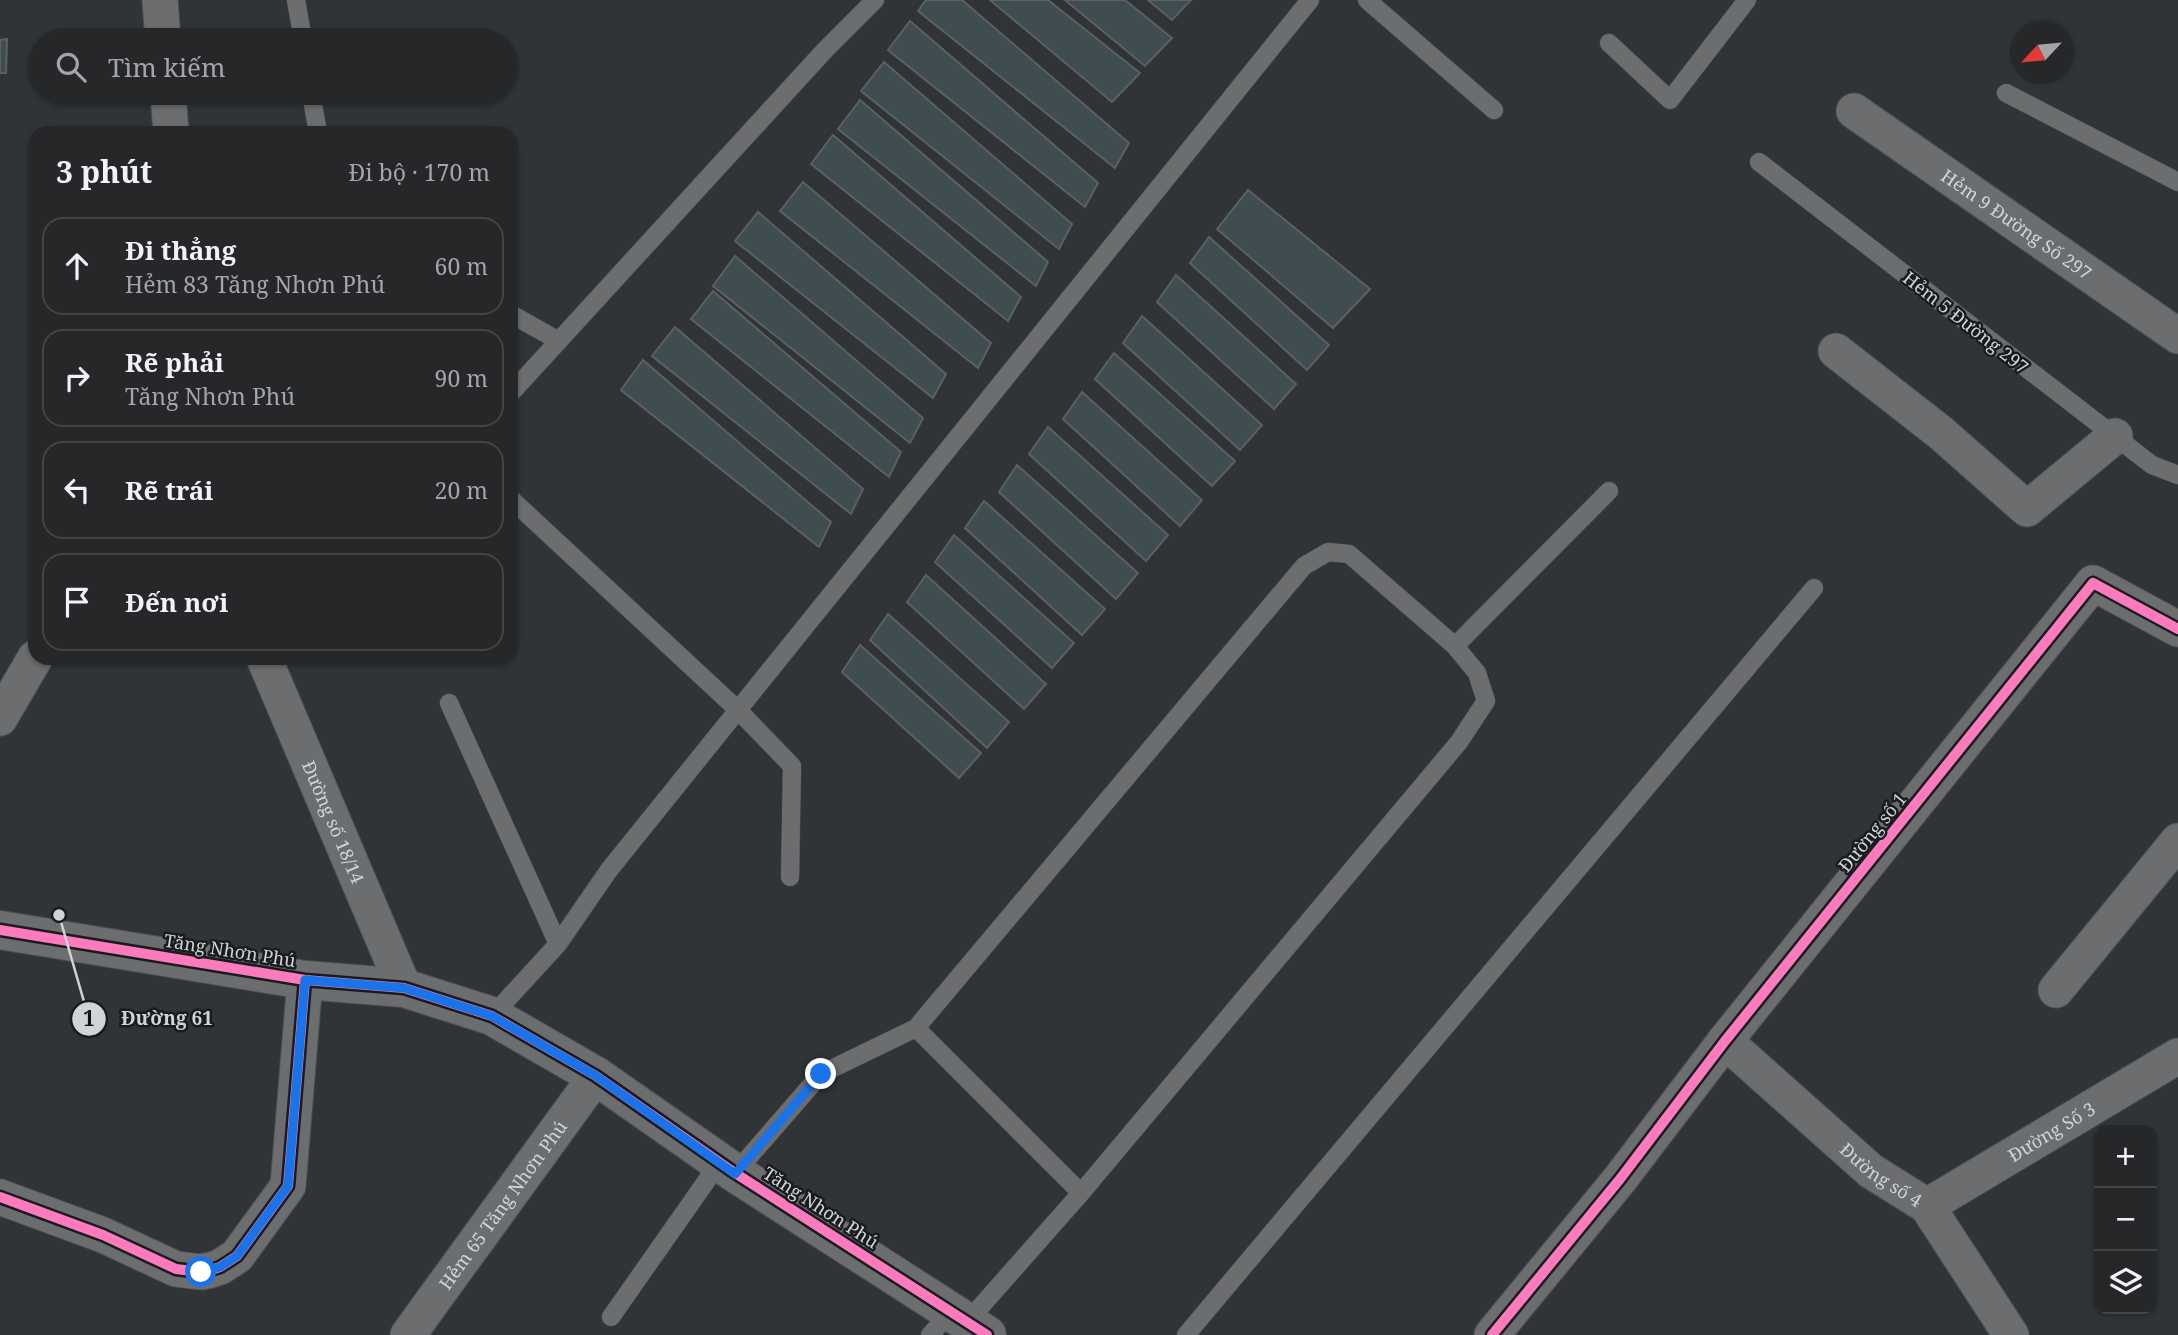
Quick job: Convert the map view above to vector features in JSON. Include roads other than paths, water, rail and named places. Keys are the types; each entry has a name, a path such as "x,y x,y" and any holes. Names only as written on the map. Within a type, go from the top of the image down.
{"street":[{"path":"160,0 162,28"},
{"path":"168,105 170,126"},
{"name":"Hẻm 9 Đường Số 297","path":"1854,111 2178,336"},
{"path":"1836,351 1941,433 2027,509 2115,436"},
{"name":"Đường số 1","path":"1492,1335 1620,1179 1725,1041 2093,583 2178,629"},
{"path":"0,718 31,665"},
{"name":"Đường số 18/14","path":"267,665 404,988"},
{"path":"2056,990 2178,841"},
{"name":"Tăng Nhơn Phú","path":"0,930 305,980 404,988 492,1016 596,1076 959,1326"},
{"path":"0,1197 103,1235 176,1269 201,1272 211,1270 237,1256 288,1186 305,980"},
{"name":"Đường số 4","path":"1725,1041 1871,1171 1927,1206 2011,1335"},
{"name":"Đường Số 3","path":"1927,1206 2178,1056"},
{"name":"Hẻm 65 Tăng Nhơn Phú","path":"423,1330 596,1076"}],"lane":[{"path":"296,0 301,28"},
{"path":"518,385 825,50 875,0"},
{"path":"492,1016 558,944 609,870 1310,0"},
{"path":"1367,0 1494,110"},
{"path":"1608,43 1670,100 1746,0"},
{"path":"2006,93 2178,182"},
{"path":"313,105 317,126"},
{"name":"Hẻm 5 Đường 297","path":"1759,162 2152,465 2178,475"},
{"path":"518,318 559,341"},
{"path":"1455,646 1609,491"},
{"path":"518,506 738,710 792,766 790,877"},
{"path":"611,1317 727,1168 821,1074 916,1028 1304,566 1328,552 1349,554 1455,646 1477,673 1486,701 1459,741 1081,1193 959,1326"},
{"path":"1186,1335 1814,589"},
{"path":"449,704 558,944"},
{"path":"916,1028 1081,1193"}],"place":[{"name":"Đường 61","path":"59,915"}]}
